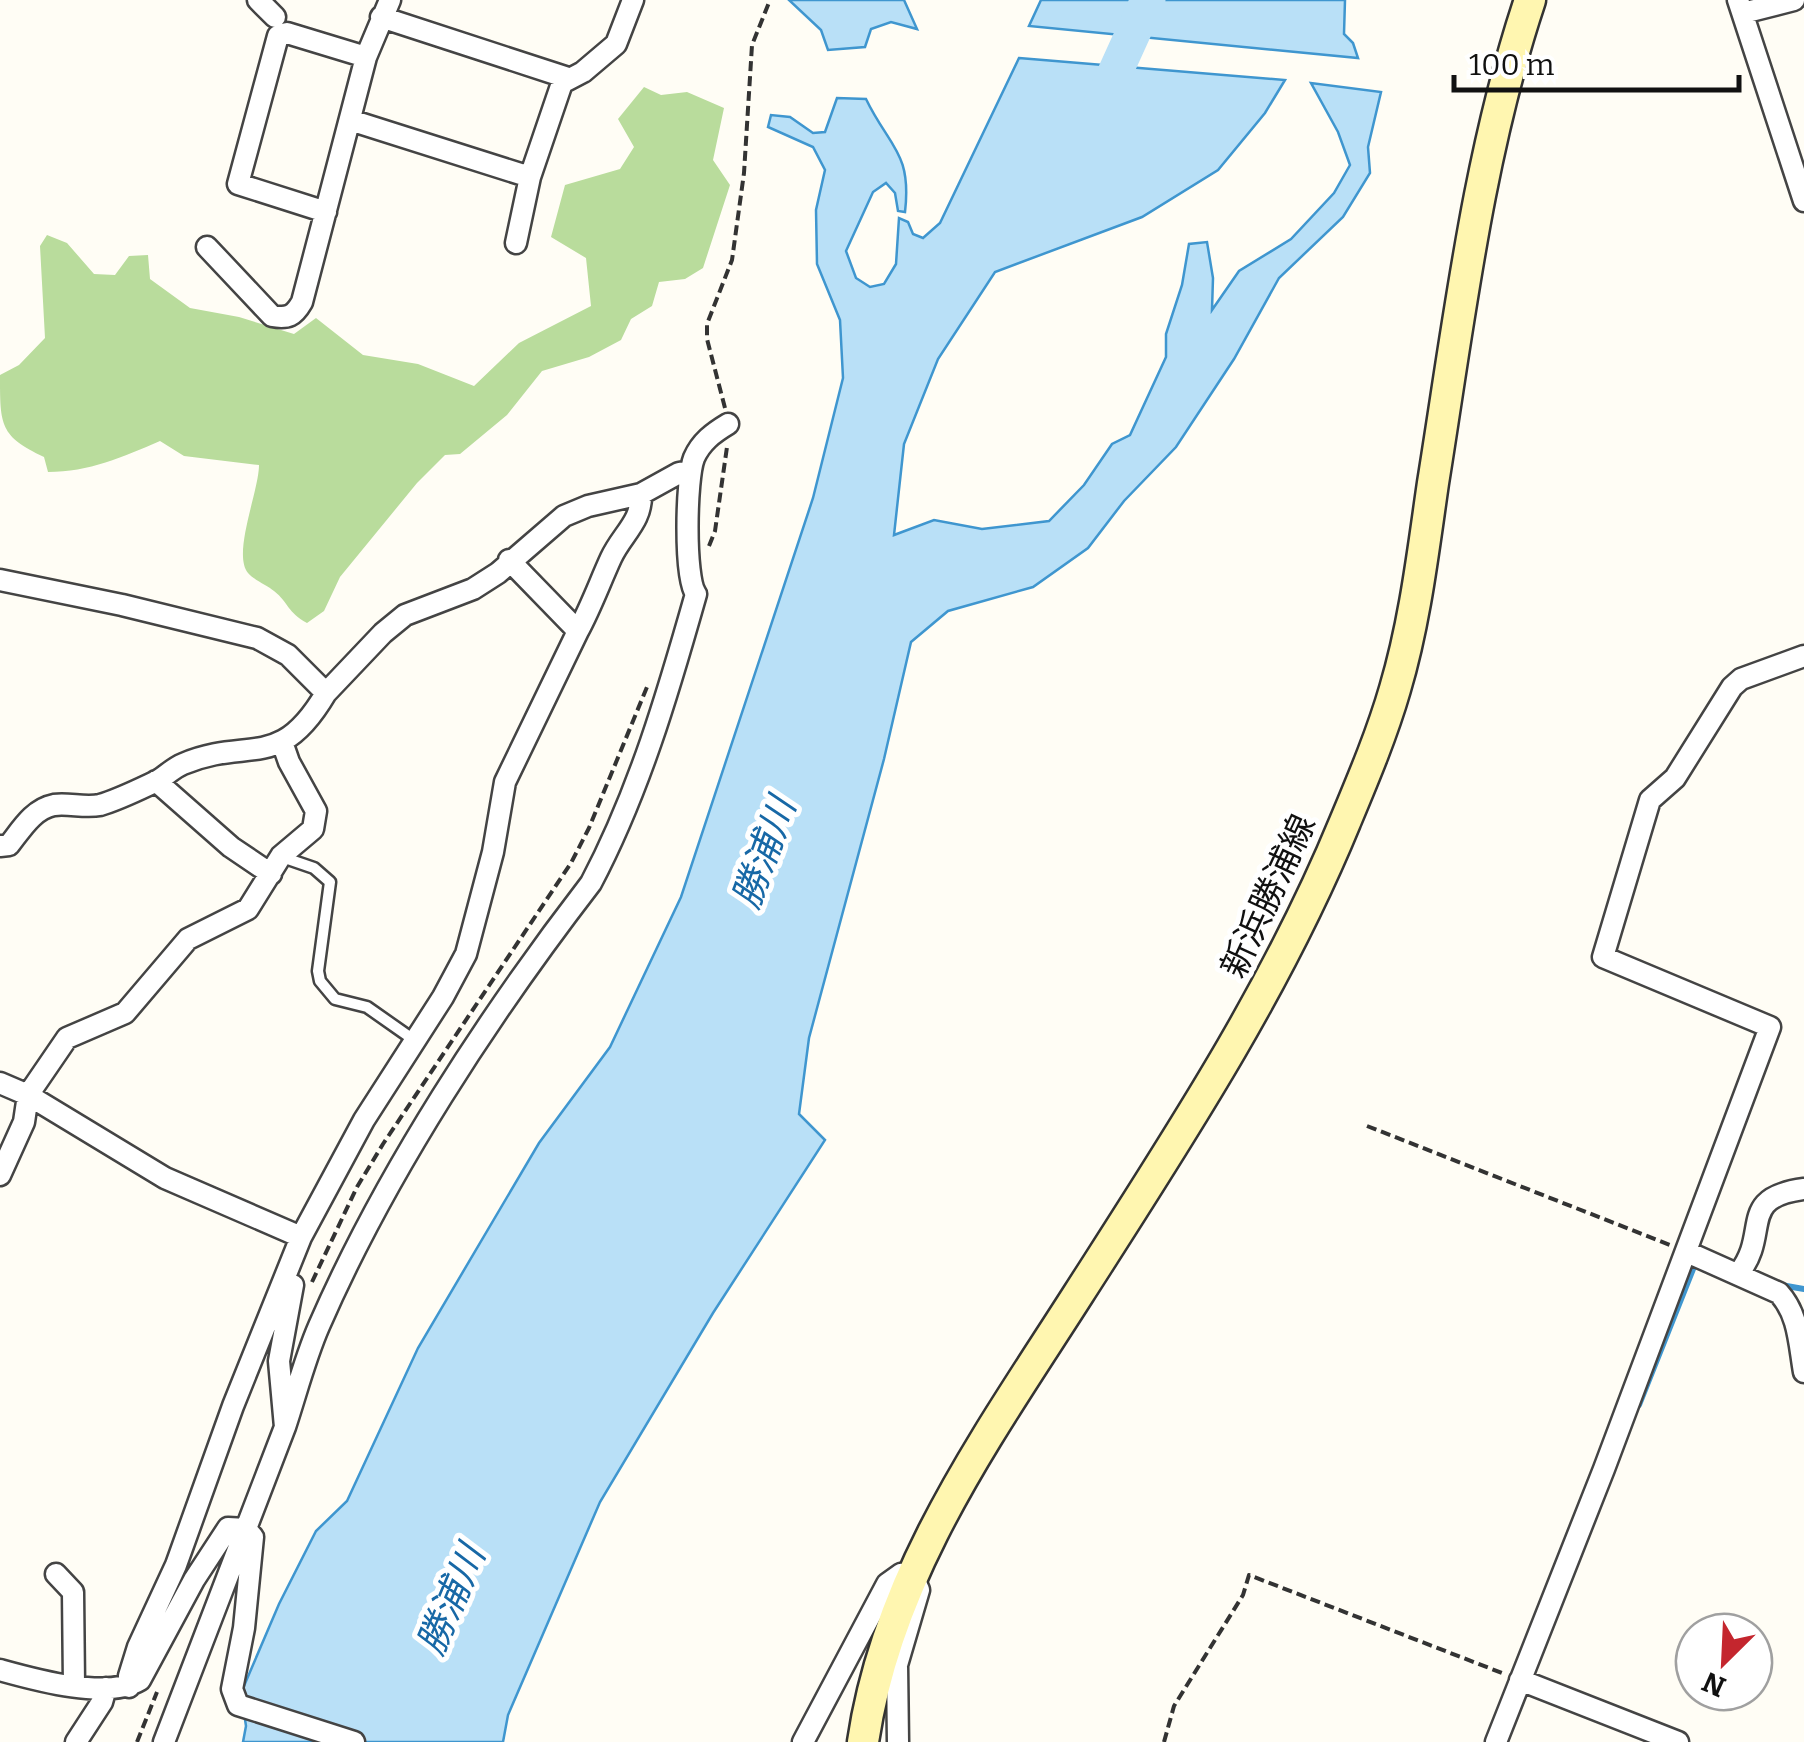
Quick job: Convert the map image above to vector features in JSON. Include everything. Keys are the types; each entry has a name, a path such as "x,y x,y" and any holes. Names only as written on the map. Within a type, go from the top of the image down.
{"main road":[{"name":"新浜勝浦線","path":"862,1742 878,1666 909,1577 981,1446 1210,1088 1272,981 1312,900 1364,774 1400,670 1497,109 1530,0"}],"street":[{"path":"258,0 274,17"},
{"path":"516,244 530,177 557,92 568,78 583,72 616,44 633,0"},
{"path":"1794,0 1740,6 1804,200"},
{"path":"208,247 272,316 286,318 296,312 302,302 366,57 386,9 568,78"},
{"path":"326,212 238,184 278,36 288,33 366,57"},
{"path":"350,120 530,177"},
{"path":"164,1742 285,1427 318,1329 366,1226 476,1047 592,883 626,809 659,718 696,594 692,588 689,545 690,471 707,438 728,424"},
{"path":"0,846 8,845 33,815 53,805 96,806 156,781 180,765 282,742 305,724 326,693 405,614 473,589 498,573 564,516 588,506 641,494 690,471"},
{"path":"129,1686 138,1648 176,1565 233,1406 299,1242 364,1120 466,954 493,852 506,782 598,594 610,559 642,508 641,494"},
{"path":"510,560 578,631"},
{"path":"0,580 257,638 288,656 326,693"},
{"path":"1496,1742 1687,1252 1770,1027 1602,957 1650,800 1674,778 1732,687 1741,679 1804,656"},
{"path":"0,1175 24,1122 28,1094 67,1038 126,1013 188,940 248,909 276,865 313,829 316,812 282,742"},
{"path":"156,781 231,848 276,865"},
{"path":"0,1083 28,1094 165,1178 299,1242"},
{"path":"1739,1273 1754,1248 1758,1215 1765,1203 1779,1192 1804,1189"},
{"path":"285,1427 279,1361 299,1242"},
{"path":"1687,1252 1780,1293 1790,1304 1804,1372"},
{"path":"0,1670 37,1680 106,1688 129,1686 140,1680 194,1580 228,1528 246,1529 253,1536 244,1628 232,1689 238,1705 354,1742"},
{"path":"56,1574 74,1592 74,1685"},
{"path":"803,1742 887,1584 901,1574 909,1577 919,1590 896,1665 898,1742"},
{"path":"1520,1680 1678,1742"},
{"path":"76,1742 102,1702 106,1688"}],"lane":[{"path":"276,865 314,868 330,882 320,980 336,998 366,1006 414,1040"}],"path":[{"path":"1367,1126 1687,1252"},
{"path":"1164,1742 1174,1706 1243,1595 1250,1575 1520,1680"}],"green space":[{"path":"644,87 661,95 687,92 724,108 713,160 730,185 703,268 685,279 659,282 652,306 631,319 621,340 589,357 542,371 507,415 460,454 445,455 340,577 324,611 307,623 274,591 251,576 244,564 244,537 259,465 184,456 160,441 92,466 48,472 44,457 19,443 6,427 0,375 19,365 45,338 40,246 47,235 67,243 94,274 115,275 129,256 148,255 150,279 190,308 239,317 294,334 316,318 363,355 418,364 474,386 519,343 591,306 586,258 551,237 565,185 620,169 634,147 618,119"}],"water":[{"path":"789,0 904,0 917,29 891,22 871,29 865,47 828,50 821,30"},
{"path":"1041,0 1345,0 1344,34 1353,43 1358,58 1029,26"},
{"path":"1019,58 1285,80 1265,113 1218,170 1142,217 995,272 938,359 904,444 894,535 934,520 982,529 1049,521 1084,485 1112,444 1130,435 1166,357 1166,334 1182,285 1189,244 1207,242 1213,278 1212,310 1239,271 1291,239 1334,193 1350,165 1338,132 1311,83 1381,92 1368,147 1370,173 1343,217 1279,278 1234,359 1176,447 1124,501 1088,548 1033,587 948,611 911,642 884,759 809,1038 799,1114 825,1140 713,1313 600,1502 508,1715 503,1742 243,1742 246,1726 241,1693 316,1531 347,1501 418,1348 539,1143 610,1047 681,897 813,498 843,378 840,320 817,264 816,210 825,170 813,147 768,127 771,115 790,117 813,133 825,132 837,98 866,99 902,163 905,212 898,211 895,193 886,183 873,192 846,251 856,278 870,287 884,284 896,264 899,218 908,222 913,234 923,238 940,223"}],"waterway":[{"name":"勝浦川","path":"1099,108 1148,0"},
{"path":"1639,1405 1697,1259"},
{"path":"1781,1285 1804,1289"}]}
